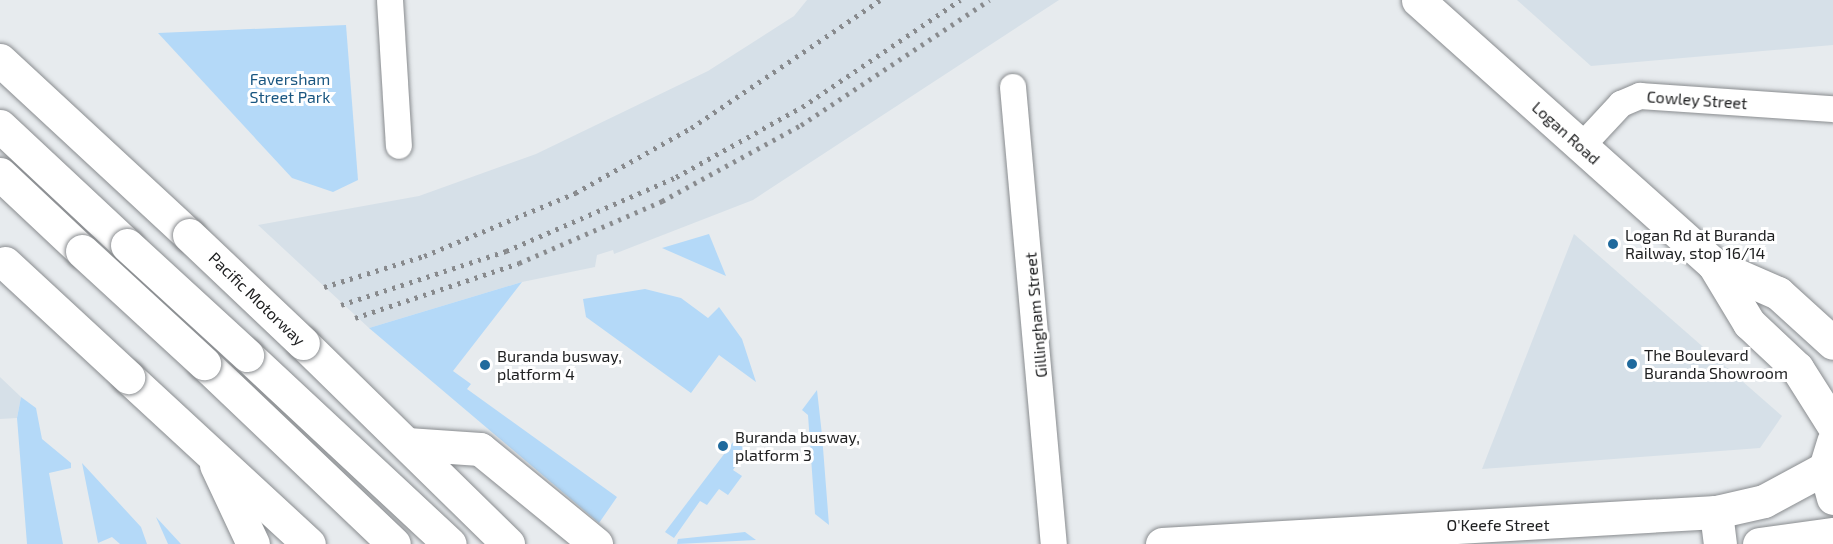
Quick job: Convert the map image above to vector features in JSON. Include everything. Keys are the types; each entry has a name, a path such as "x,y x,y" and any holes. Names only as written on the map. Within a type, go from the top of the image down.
{"main road":[{"name":"Logan Road","path":"1418,0 1714,265 1749,323 1808,381 1833,425"},
{"name":"Pacific Motorway","path":"0,60 303,343 476,510 508,544"},
{"path":"0,126 423,516 450,544"},
{"path":"0,174 384,533"},
{"path":"3,261 303,538"},
{"name":"Logan Road","path":"1714,265 1778,293 1833,343"},
{"path":"407,444 480,449 596,544"},
{"path":"211,453 251,541"},
{"name":"O'Keefe Street","path":"1162,544 1716,512 1764,501 1830,469"},
{"path":"1716,512 1720,544"},
{"path":"1759,544 1833,534"}],"street":[{"path":"390,0 399,146"},
{"name":"Gillingham Street","path":"1013,87 1054,544"},
{"name":"Cowley Street","path":"1581,147 1621,104 1640,96 1833,109"}],"shaded area":[{"path":"807,0 1059,0 753,200 614,254 613,250 597,255 595,267 522,282 369,328 258,225 419,196 536,154 708,71 794,16"},
{"path":"1517,0 1833,0 1833,45 1591,66"},
{"path":"1574,234 1782,416 1760,448 1482,469"},
{"path":"0,377 21,397 17,418 0,419"}],"green space":[{"name":"Faversham Street Park","path":"346,25 358,180 333,192 292,178 158,33"},
{"path":"709,234 726,276 662,248"},
{"path":"522,282 453,371 471,384 467,389 617,497 599,523 369,328"},
{"path":"645,289 681,298 708,318 719,307 742,339 756,382 719,355 691,393 586,317 583,299"},
{"path":"817,390 829,525 815,514 808,415 802,410"},
{"path":"21,397 36,408 42,439 71,463 71,468 49,473 63,544 27,544 17,418"},
{"path":"734,441 747,450 733,470 742,476 728,495 719,489 707,505 700,501 674,538 665,532"},
{"path":"82,463 141,527 147,544 120,544 112,537 98,543"},
{"path":"156,517 181,544 168,544"},
{"path":"745,532 756,540 677,544 678,539"}],"railway":[{"path":"324,287 424,256 575,193 691,128 880,0"},
{"path":"341,305 506,251 676,177 802,107 960,0"},
{"path":"355,318 519,263 662,201 801,125 989,0"}],"place":[{"name":"Logan Rd at Buranda Railway, stop 16/14","path":"1613,244"},
{"name":"The Boulevard Buranda Showroom","path":"1632,364"},
{"name":"Buranda busway, platform 4","path":"485,365"},
{"name":"Buranda busway, platform 3","path":"723,446"}]}
